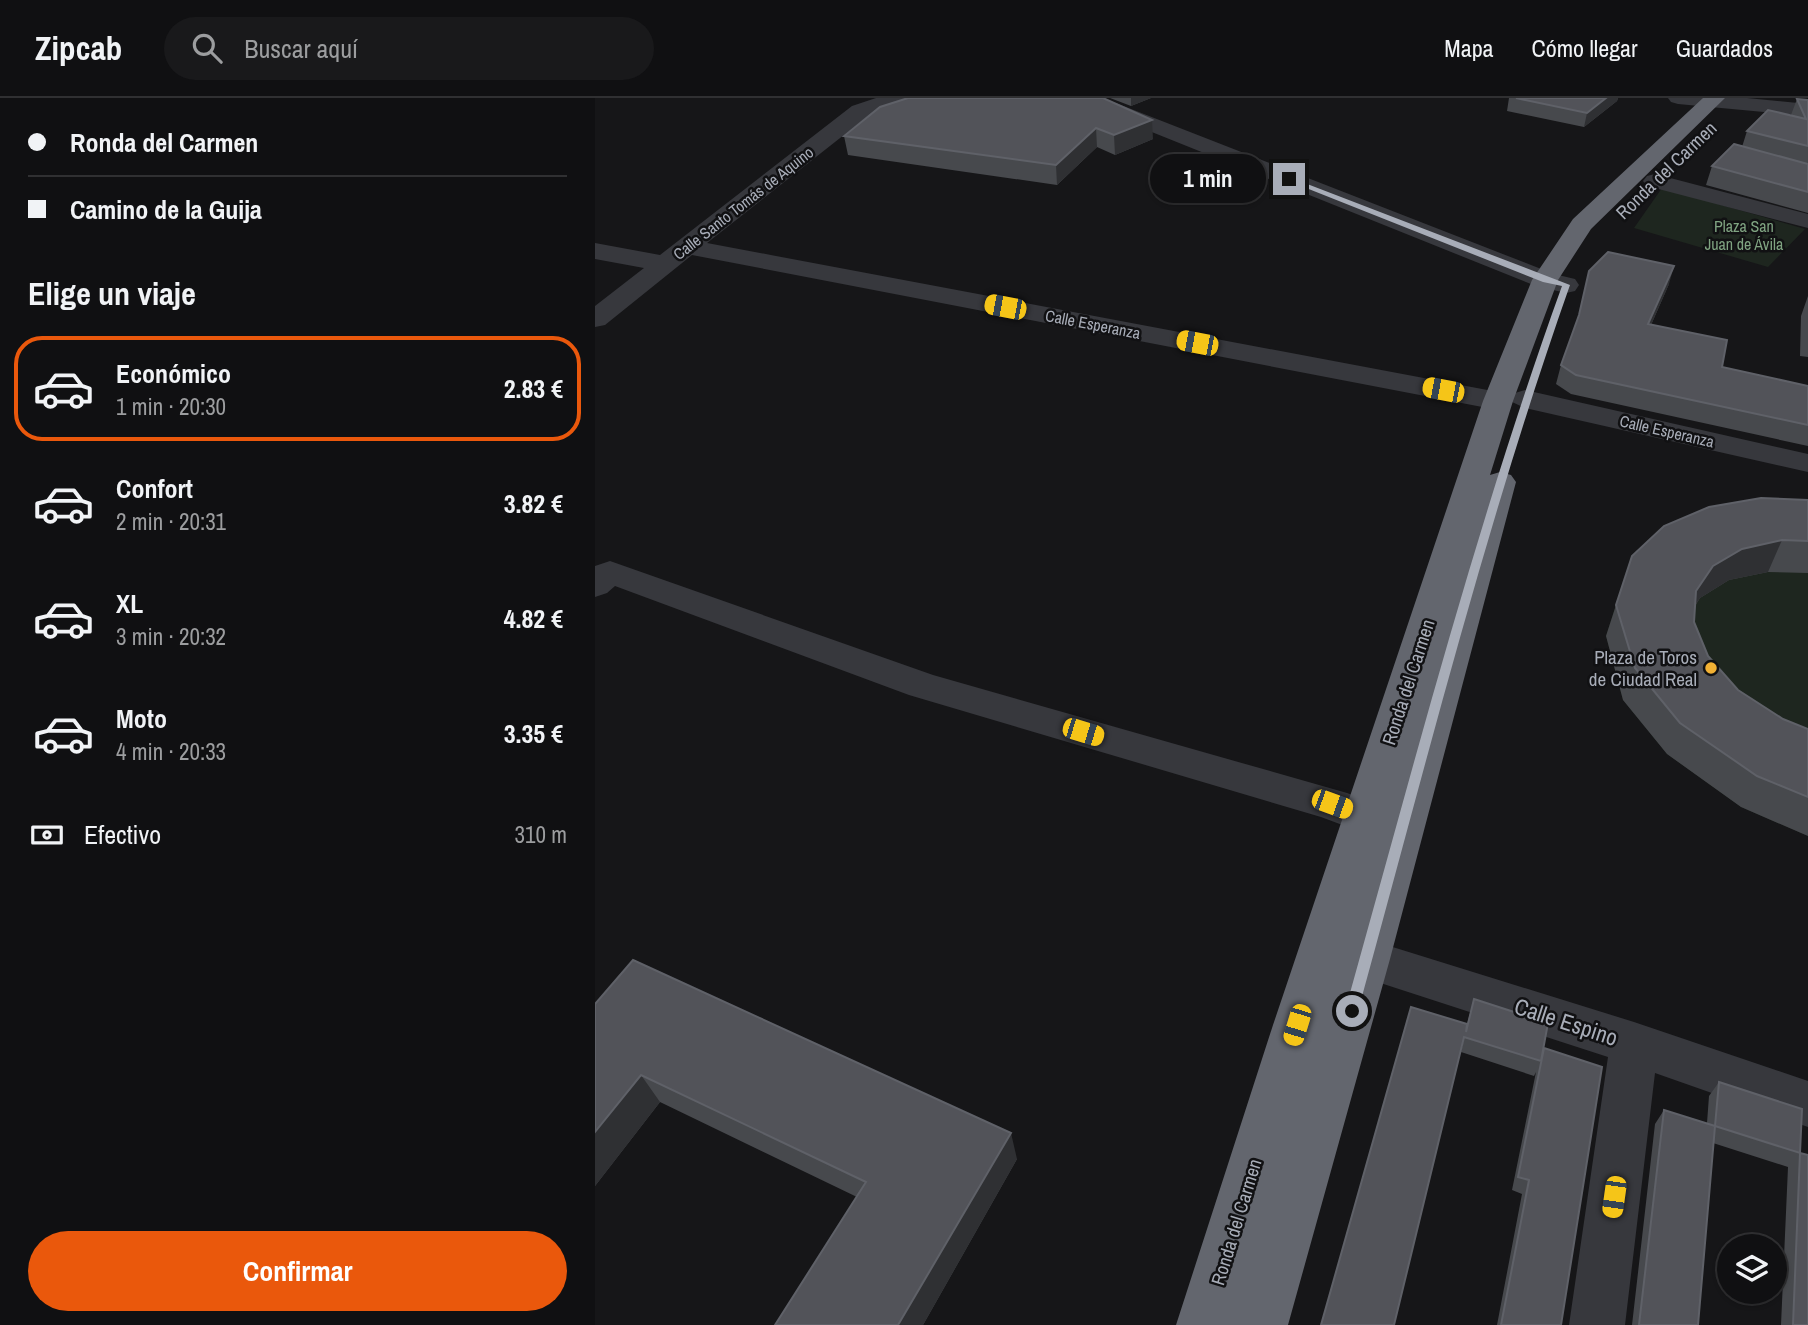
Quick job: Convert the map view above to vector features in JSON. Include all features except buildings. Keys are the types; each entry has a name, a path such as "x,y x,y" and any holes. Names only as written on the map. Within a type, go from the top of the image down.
{"highway":[{"name":"Ronda del Carmen","path":"1204,1325 1364,817 1556,283 1582,224 1716,100"},
{"name":"Ronda del Carmen","path":"1556,283 1655,181 1716,100"},
{"name":"Ronda del Carmen","path":"1259,1325 1367,959 1487,523 1512,400"}],"street":[{"name":"Calle Santo Tomás de Aquino","path":"595,319 860,111 896,98"},
{"path":"1084,98 1556,283"},
{"path":"1716,100 1808,110"},
{"path":"1655,181 1808,222"},
{"name":"Calle Esperanza","path":"688,247 1512,400 1808,463"},
{"path":"595,251 666,264"},
{"path":"595,585 610,572 922,685 1332,804 1364,817"},
{"name":"Calle Espino","path":"1323,946 1634,1044 1808,1104"},
{"path":"1597,1325 1634,1044"}],"green space":[{"name":"Plaza San Juan de Ávila","path":"1662,188 1805,229 1768,267 1634,228"},
{"name":"Plaza de Toros de Ciudad Real","path":"1808,531 1808,836 1741,807 1667,754 1623,700 1606,636 1621,588"}],"place":[{"name":"Plaza de Toros de Ciudad Real","path":"1711,668"}],"route":[{"path":"1289,179 1545,280 1566,285 1525,399 1487,523 1352,1011"}]}
